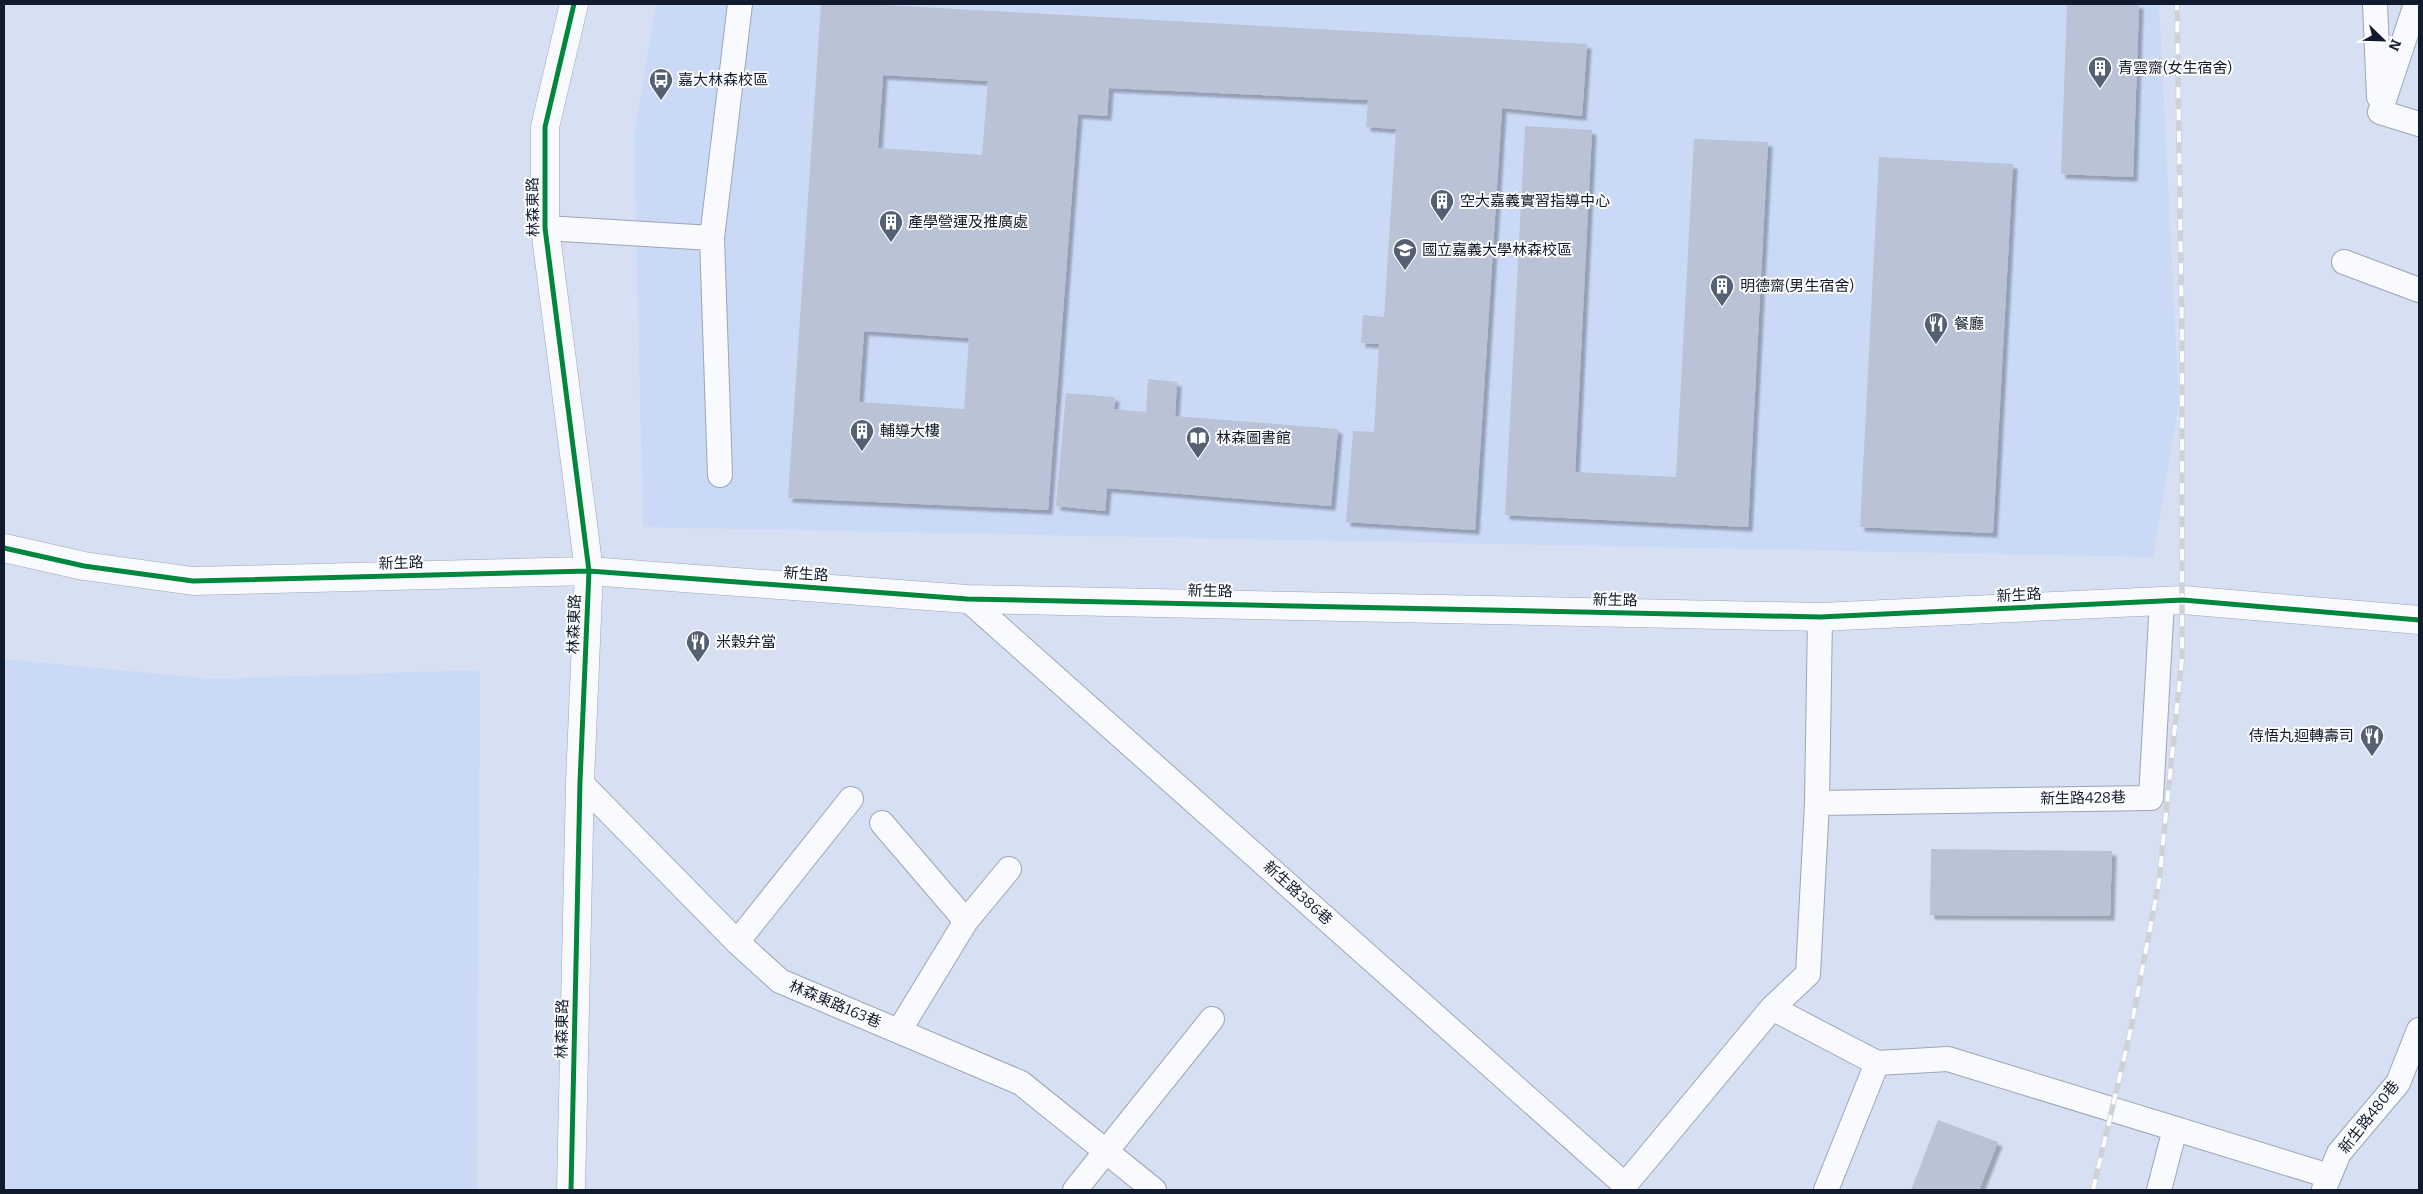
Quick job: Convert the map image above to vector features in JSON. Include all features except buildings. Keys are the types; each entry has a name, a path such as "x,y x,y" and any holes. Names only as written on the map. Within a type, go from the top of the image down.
{"street":[{"name":"林森東路","path":"570,1190 580,782 589,571 545,228 545,127 574,4"},
{"name":"新生路","path":"4,548 84,566 193,581 589,571 967,598 1820,617 2183,600 2419,620"}],"lane":[{"path":"720,475 712,238 740,4"},
{"path":"2375,4 2380,112"},
{"path":"2380,112 2416,4"},
{"path":"2380,112 2419,124"},
{"path":"545,228 712,238"},
{"path":"2344,262 2419,290"},
{"name":"新生路386巷","path":"967,598 1625,1187"},
{"name":"新生路428巷","path":"1817,803 2152,798 2162,601"},
{"path":"1625,1187 1772,1008 1808,974 1817,803 1820,617"},
{"name":"林森東路163巷","path":"580,782 737,942 780,981 1021,1083 1154,1190"},
{"path":"737,942 851,799"},
{"path":"882,823 966,921"},
{"path":"899,1032 966,921 1009,869"},
{"path":"1772,1008 1877,1063 1948,1060 2175,1129 2326,1183"},
{"path":"1075,1190 1212,1020"},
{"name":"新生路480巷","path":"2326,1183 2339,1153 2398,1083 2419,1030"},
{"path":"1826,1190 1877,1063"},
{"path":"2159,1190 2175,1129"}],"shaded area":[{"name":"國立嘉義大學林森校區","path":"656,4 2159,4 2179,404 2153,557 643,527 634,137"},
{"path":"4,659 212,679 480,670 477,1190 4,1190"}],"railway":[{"path":"2093,1190 2130,1033 2159,882 2182,658 2182,338 2177,4"}],"cycle path":[{"path":"571,1190 580,782 589,571 545,228 545,127 574,4"},
{"path":"4,548 84,566 193,581 589,571 967,599 1820,617 2183,600 2419,620"}],"place":[{"name":"青雲齋(女生宿舍)","path":"2100,89"},
{"name":"嘉大林森校區","path":"661,101"},
{"name":"空大嘉義實習指導中心","path":"1442,222"},
{"name":"產學營運及推廣處","path":"891,243"},
{"name":"國立嘉義大學林森校區","path":"1405,271"},
{"name":"明德齋(男生宿舍)","path":"1722,307"},
{"name":"餐廳","path":"1936,345"},
{"name":"輔導大樓","path":"862,452"},
{"name":"林森圖書館","path":"1198,459"},
{"name":"米穀弁當","path":"698,663"},
{"name":"侍悟丸迴轉壽司","path":"2372,757"}]}
